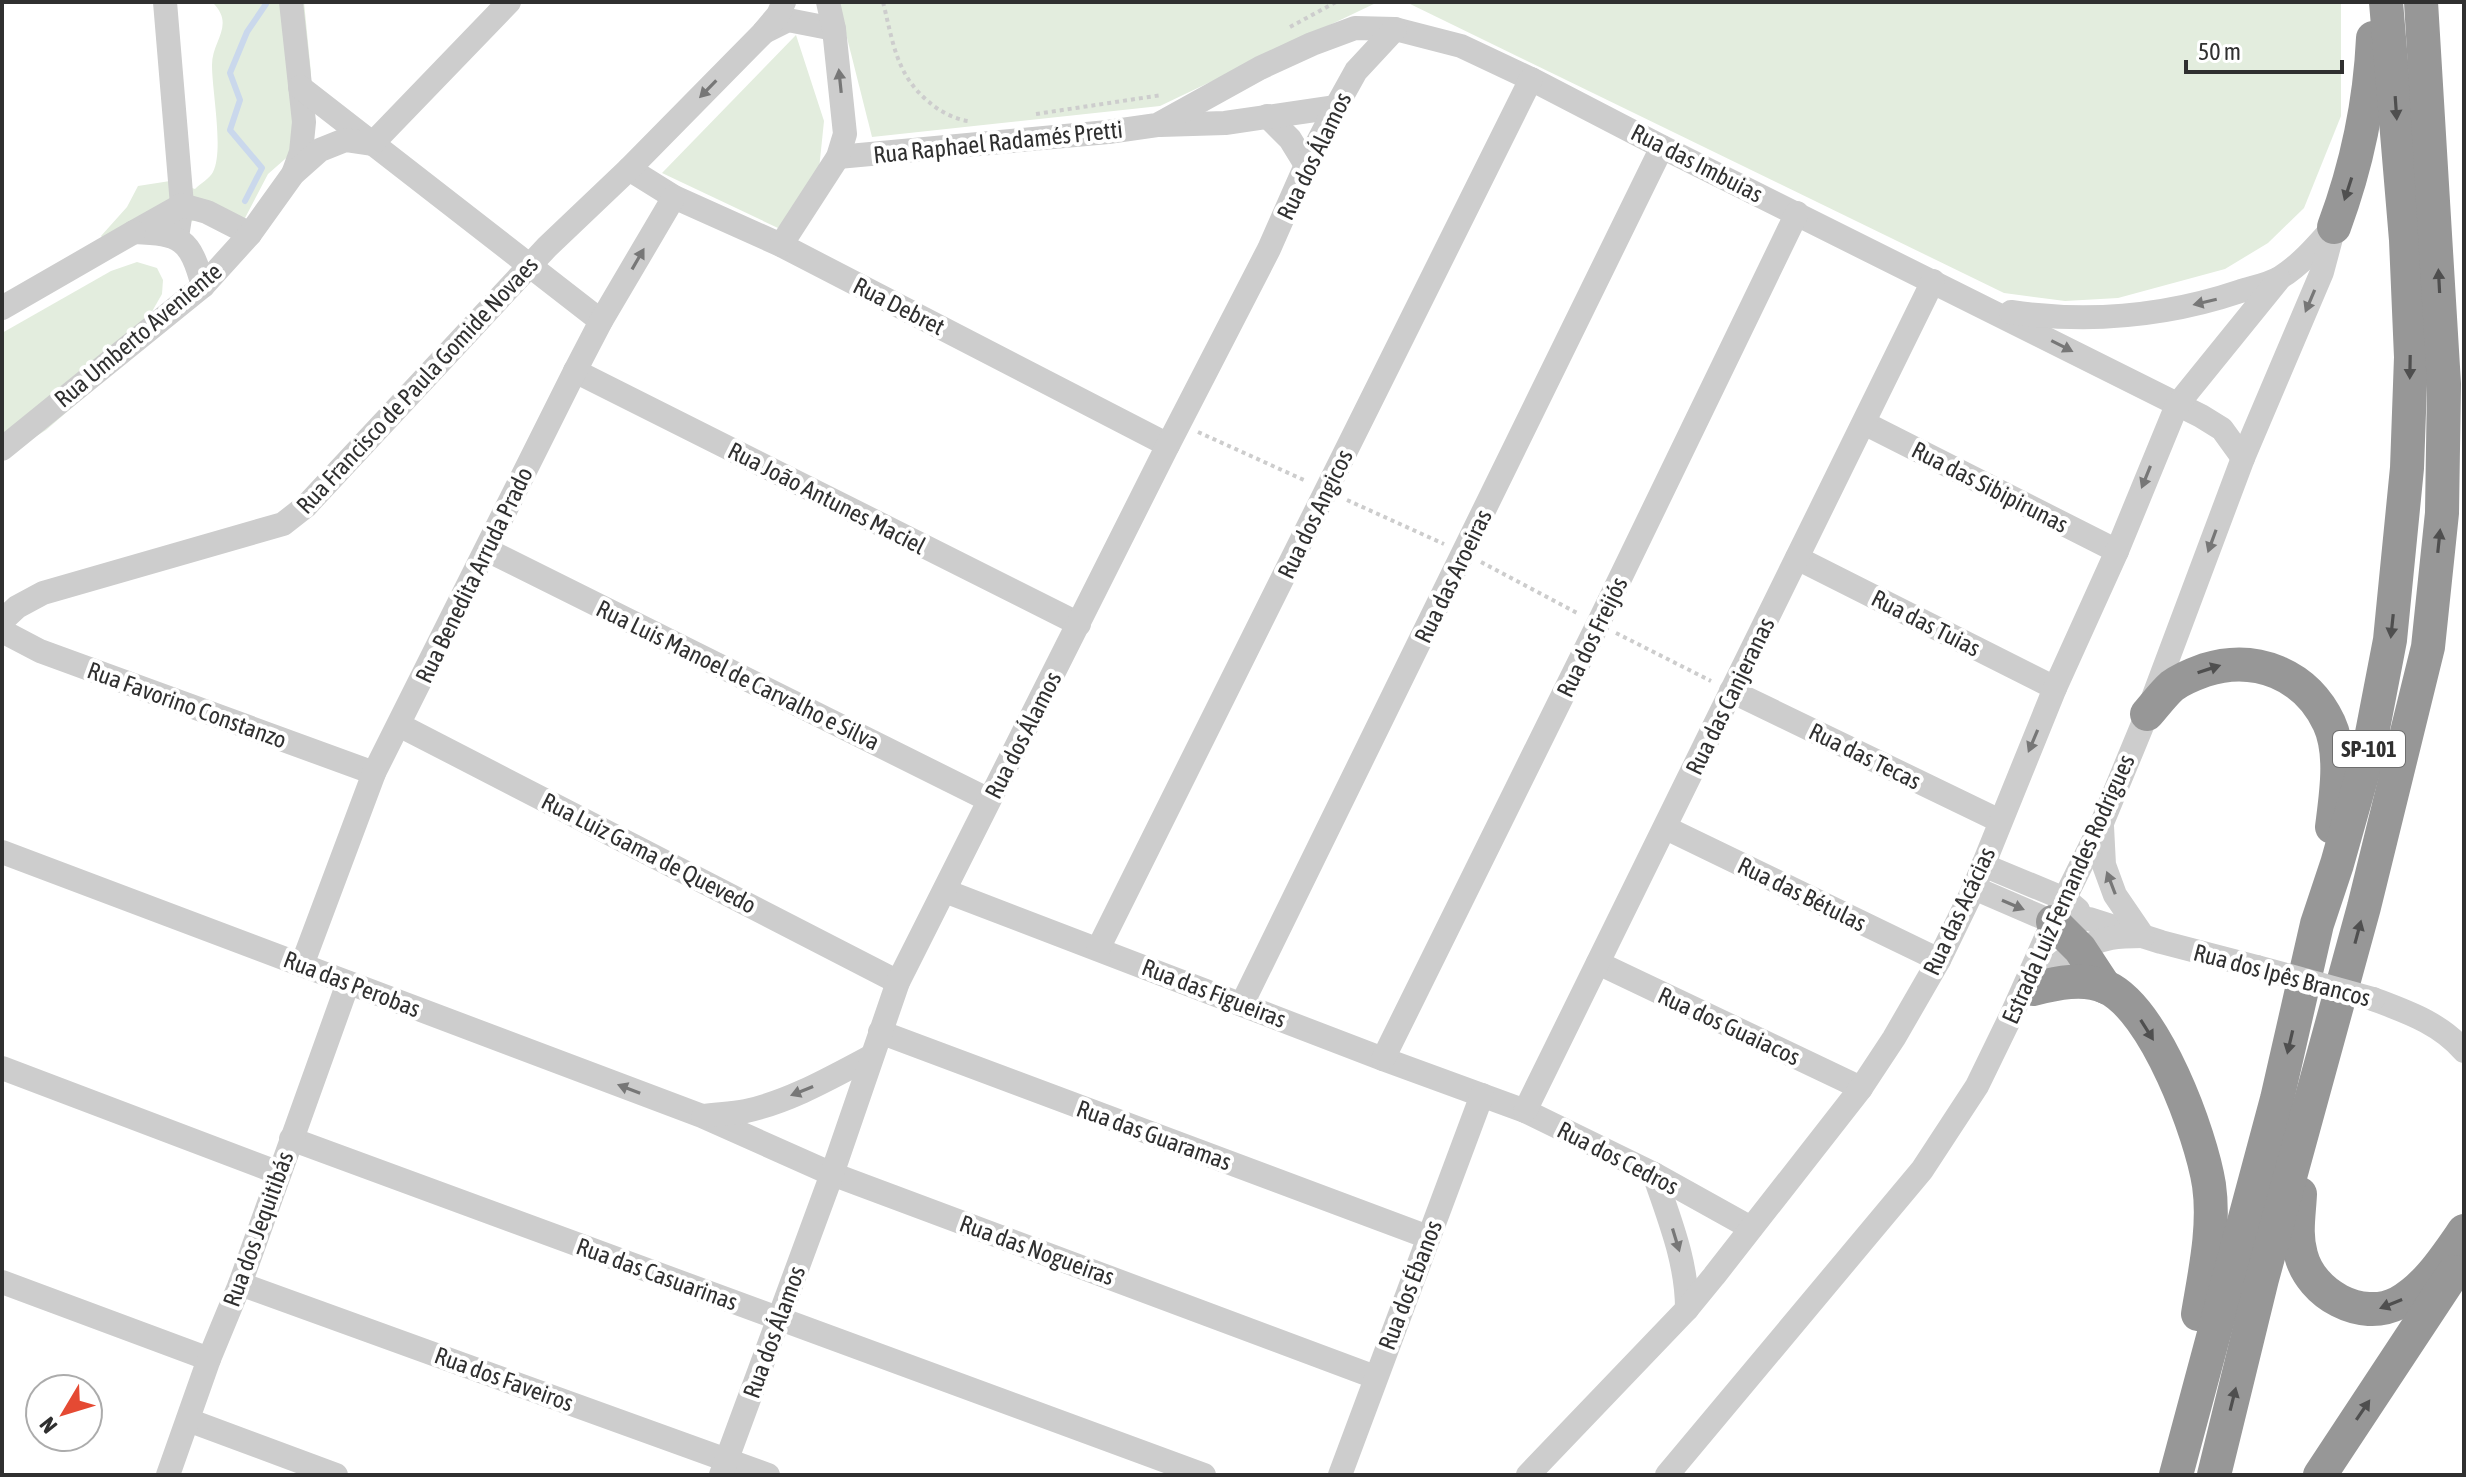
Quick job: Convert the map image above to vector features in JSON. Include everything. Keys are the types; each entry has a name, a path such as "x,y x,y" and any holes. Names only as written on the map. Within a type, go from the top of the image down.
{"highway":[{"path":"2334,227 2355,165 2366,117 2375,2"},
{"name":"SP-101","path":"2174,1475 2277,1099 2317,924 2368,754 2390,640 2407,468 2411,357 2406,240 2386,2"},
{"name":"SP-101","path":"2214,1475 2262,1279 2368,893 2428,647 2440,527 2444,384 2421,2"},
{"path":"2147,714 2173,686 2194,674 2223,664 2252,664 2277,671 2297,683 2315,701 2329,724 2335,746 2337,775 2317,924"},
{"path":"2059,910 2084,934 2105,987"},
{"path":"2023,1001 2065,982 2105,987 2122,997 2138,1015 2164,1056 2184,1099 2209,1185 2210,1224 2174,1475"},
{"path":"2308,1117 2297,1232 2301,1258 2332,1298 2358,1308 2382,1310 2398,1303 2413,1294 2464,1231"},
{"path":"2320,1475 2464,1256"}],"street":[{"path":"165,2 182,205 177,237"},
{"name":"Rua Umberto Aveniente","path":"291,2 304,122 301,152 293,174"},
{"path":"372,144 509,2"},
{"name":"Rua Francisco de Paula Gomide Novaes","path":"2,621 17,607 43,593 283,524 306,506 325,482 547,247 762,34 778,15 784,2"},
{"path":"781,245 838,157 845,134 834,29 828,2"},
{"name":"Rua Francisco de Paula Gomide Novaes","path":"762,34 788,20 834,29"},
{"name":"Rua Raphael Radamés Pretti","path":"1157,125 1260,68 1312,44 1355,28 1395,29"},
{"name":"Rua das Imbuias","path":"1395,29 1461,46 1993,310 2201,416 2222,429 2243,458"},
{"name":"Rua dos Álamos","path":"724,1468 832,1174 898,982 1269,249 1336,107 1356,71 1395,29"},
{"name":"Rua dos Angicos","path":"1098,949 1531,79"},
{"path":"300,87 601,321"},
{"name":"Rua Raphael Radamés Pretti","path":"838,157 1157,125 1225,123 1336,107"},
{"path":"1267,116 1290,139 1306,165"},
{"name":"Rua Umberto Aveniente","path":"2,449 203,286 250,234 293,174 320,150 345,140 372,144"},
{"name":"Rua das Aroeiras","path":"1242,1004 1662,147"},
{"name":"Rua Debret","path":"629,169 674,197 781,245 1168,445"},
{"name":"Rua Benedita Arruda Prado","path":"302,965 374,773 601,321 674,197"},
{"path":"2,308 182,205 207,212 250,234"},
{"name":"Rua dos Freijós","path":"1383,1059 1797,213"},
{"name":"Rua das Imbuias","path":"1993,310 2049,317 2101,318 2209,302 2279,279 2307,257 2334,227"},
{"name":"Estrada Luiz Fernandes Rodrigues","path":"1667,1475 1922,1170 1977,1086 2023,1001 2059,910 2102,823 2147,714 2243,458 2322,272 2334,227"},
{"path":"134,232 177,237 196,261 203,286"},
{"name":"Rua das Acácias","path":"1528,1475 1687,1309 1861,1088 1894,1038 1939,960 1974,888 2055,688 2117,551 2177,405 2279,279"},
{"name":"Rua das Canjeranas","path":"1525,1111 1933,281"},
{"name":"Rua João Antunes Maciel","path":"575,371 1079,624"},
{"name":"Rua das Sibipirunas","path":"1864,423 2117,551"},
{"name":"Rua Luis Manoel de Carvalho e Silva","path":"487,550 989,800"},
{"name":"Rua das Tuias","path":"1797,558 2055,688"},
{"name":"Rua Favorino Constanzo","path":"2,631 40,651 374,773"},
{"name":"Rua das Tecas","path":"1731,691 2000,821"},
{"name":"Rua Luiz Gama de Quevedo","path":"399,725 898,982"},
{"path":"2102,823 2104,865 2115,895 2143,936"},
{"name":"Rua das Bétulas","path":"1666,828 1939,960"},
{"name":"Rua das Perobas","path":"2,852 702,1116"},
{"path":"1983,865 2059,910"},
{"path":"1974,888 2059,910"},
{"name":"Rua das Figueiras","path":"945,891 1482,1095"},
{"path":"2023,1001 2063,961 2084,934 2111,938 2143,936"},
{"name":"Rua dos Ipês Brancos","path":"2143,936 2373,999 2438,1027 2464,1051"},
{"name":"Rua dos Guaiacos","path":"1598,963 1861,1088"},
{"name":"Rua dos Jequitibás","path":"168,1475 348,983"},
{"name":"Rua das Guaramas","path":"880,1032 1428,1237"},
{"path":"702,1116 746,1111 775,1102 822,1083 872,1056"},
{"path":"2,1068 279,1173"},
{"name":"Rua dos Cedros","path":"1482,1095 1525,1111 1654,1174 1751,1228"},
{"name":"Rua dos Ébanos","path":"1340,1475 1482,1095"},
{"name":"Rua das Nogueiras","path":"702,1116 832,1174 1375,1377"},
{"name":"Rua das Casuarinas","path":"291,1139 1204,1475"},
{"path":"1654,1174 1678,1244 1687,1281 1687,1309"},
{"path":"2,1282 209,1359"},
{"name":"Rua dos Faveiros","path":"240,1284 724,1468 768,1475"},
{"path":"188,1420 336,1475"}],"path":[{"path":"883,2 899,66 913,89 937,109 964,121 978,120"},
{"path":"1286,30 1336,2"},
{"path":"1031,115 1162,95"}],"green space":[{"path":"212,2 304,2 311,73 301,145 268,174 245,218 206,218 105,241 101,236 127,207 138,186 170,181 195,189 213,172 218,136 212,65 223,25 219,10"},
{"path":"838,2 1378,2 1160,106 872,137"},
{"path":"1406,2 2341,2 2341,116 2304,208 2268,243 2225,269 2118,298 2065,301 2004,293"},
{"path":"796,35 824,121 818,179 778,228 662,173"},
{"path":"137,262 157,268 163,280 162,294 122,364 46,430 2,458 2,333 111,271"}],"waterway":[{"path":"245,201 262,168 230,130 240,100 230,73 247,32 265,2"}]}
